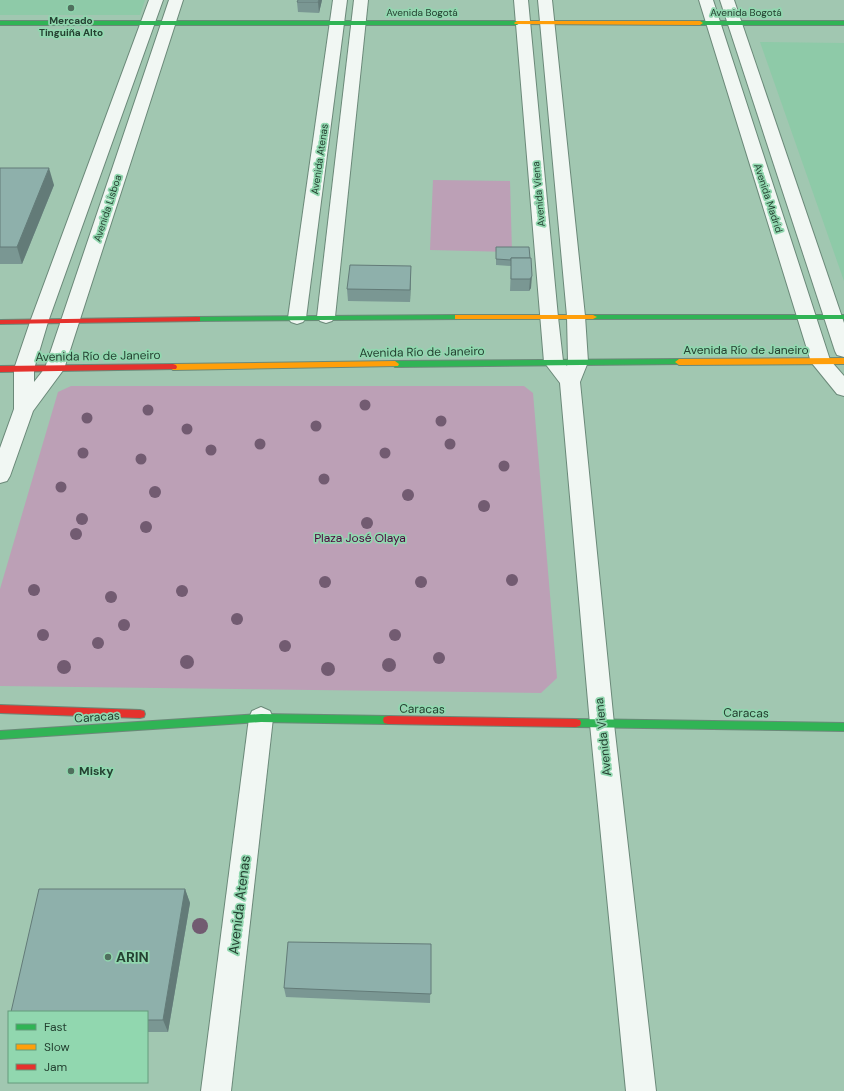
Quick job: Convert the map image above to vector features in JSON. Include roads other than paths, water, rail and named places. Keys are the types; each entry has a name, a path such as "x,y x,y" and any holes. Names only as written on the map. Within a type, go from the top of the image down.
{"street":[{"name":"Avenida Lisboa","path":"24,409 24,369 39,322 156,0"},
{"name":"Avenida Lisboa","path":"0,476 24,409 54,369 176,0"},
{"name":"Avenida Atenas","path":"297,318 340,0"},
{"name":"Avenida Atenas","path":"326,317 361,0"},
{"name":"Avenida Viena","path":"521,0 554,362"},
{"name":"Avenida Viena","path":"545,0 576,316 574,372 602,724 641,1091"},
{"name":"Avenida Madrid","path":"706,0 821,362 844,389"},
{"name":"Avenida Madrid","path":"727,0 838,317 844,351"},
{"name":"Avenida Bogotá","path":"0,23 147,27 548,26 737,28 844,32"},
{"name":"Avenida Bogotá","path":"737,28 844,23"},
{"name":"Avenida Bogotá","path":"0,32 147,27"},
{"path":"0,322 326,317 838,317"},
{"name":"Avenida Río de Janeiro","path":"574,372 844,361"},
{"path":"554,362 574,372"},
{"name":"Avenida Río de Janeiro","path":"0,369 554,362"},
{"path":"0,709 150,714"},
{"path":"166,715 261,718"},
{"name":"Avenida Atenas","path":"216,1091 261,718"},
{"name":"Caracas","path":"0,735 261,718 844,727"}],"place":[{"name":"Mercado Tinguiña Alto","path":"71,8"},
{"name":"Misky","path":"71,771"},
{"name":"ARIN","path":"108,957"}],"park label":[{"name":"Plaza José Olaya","path":"360,538"}]}
